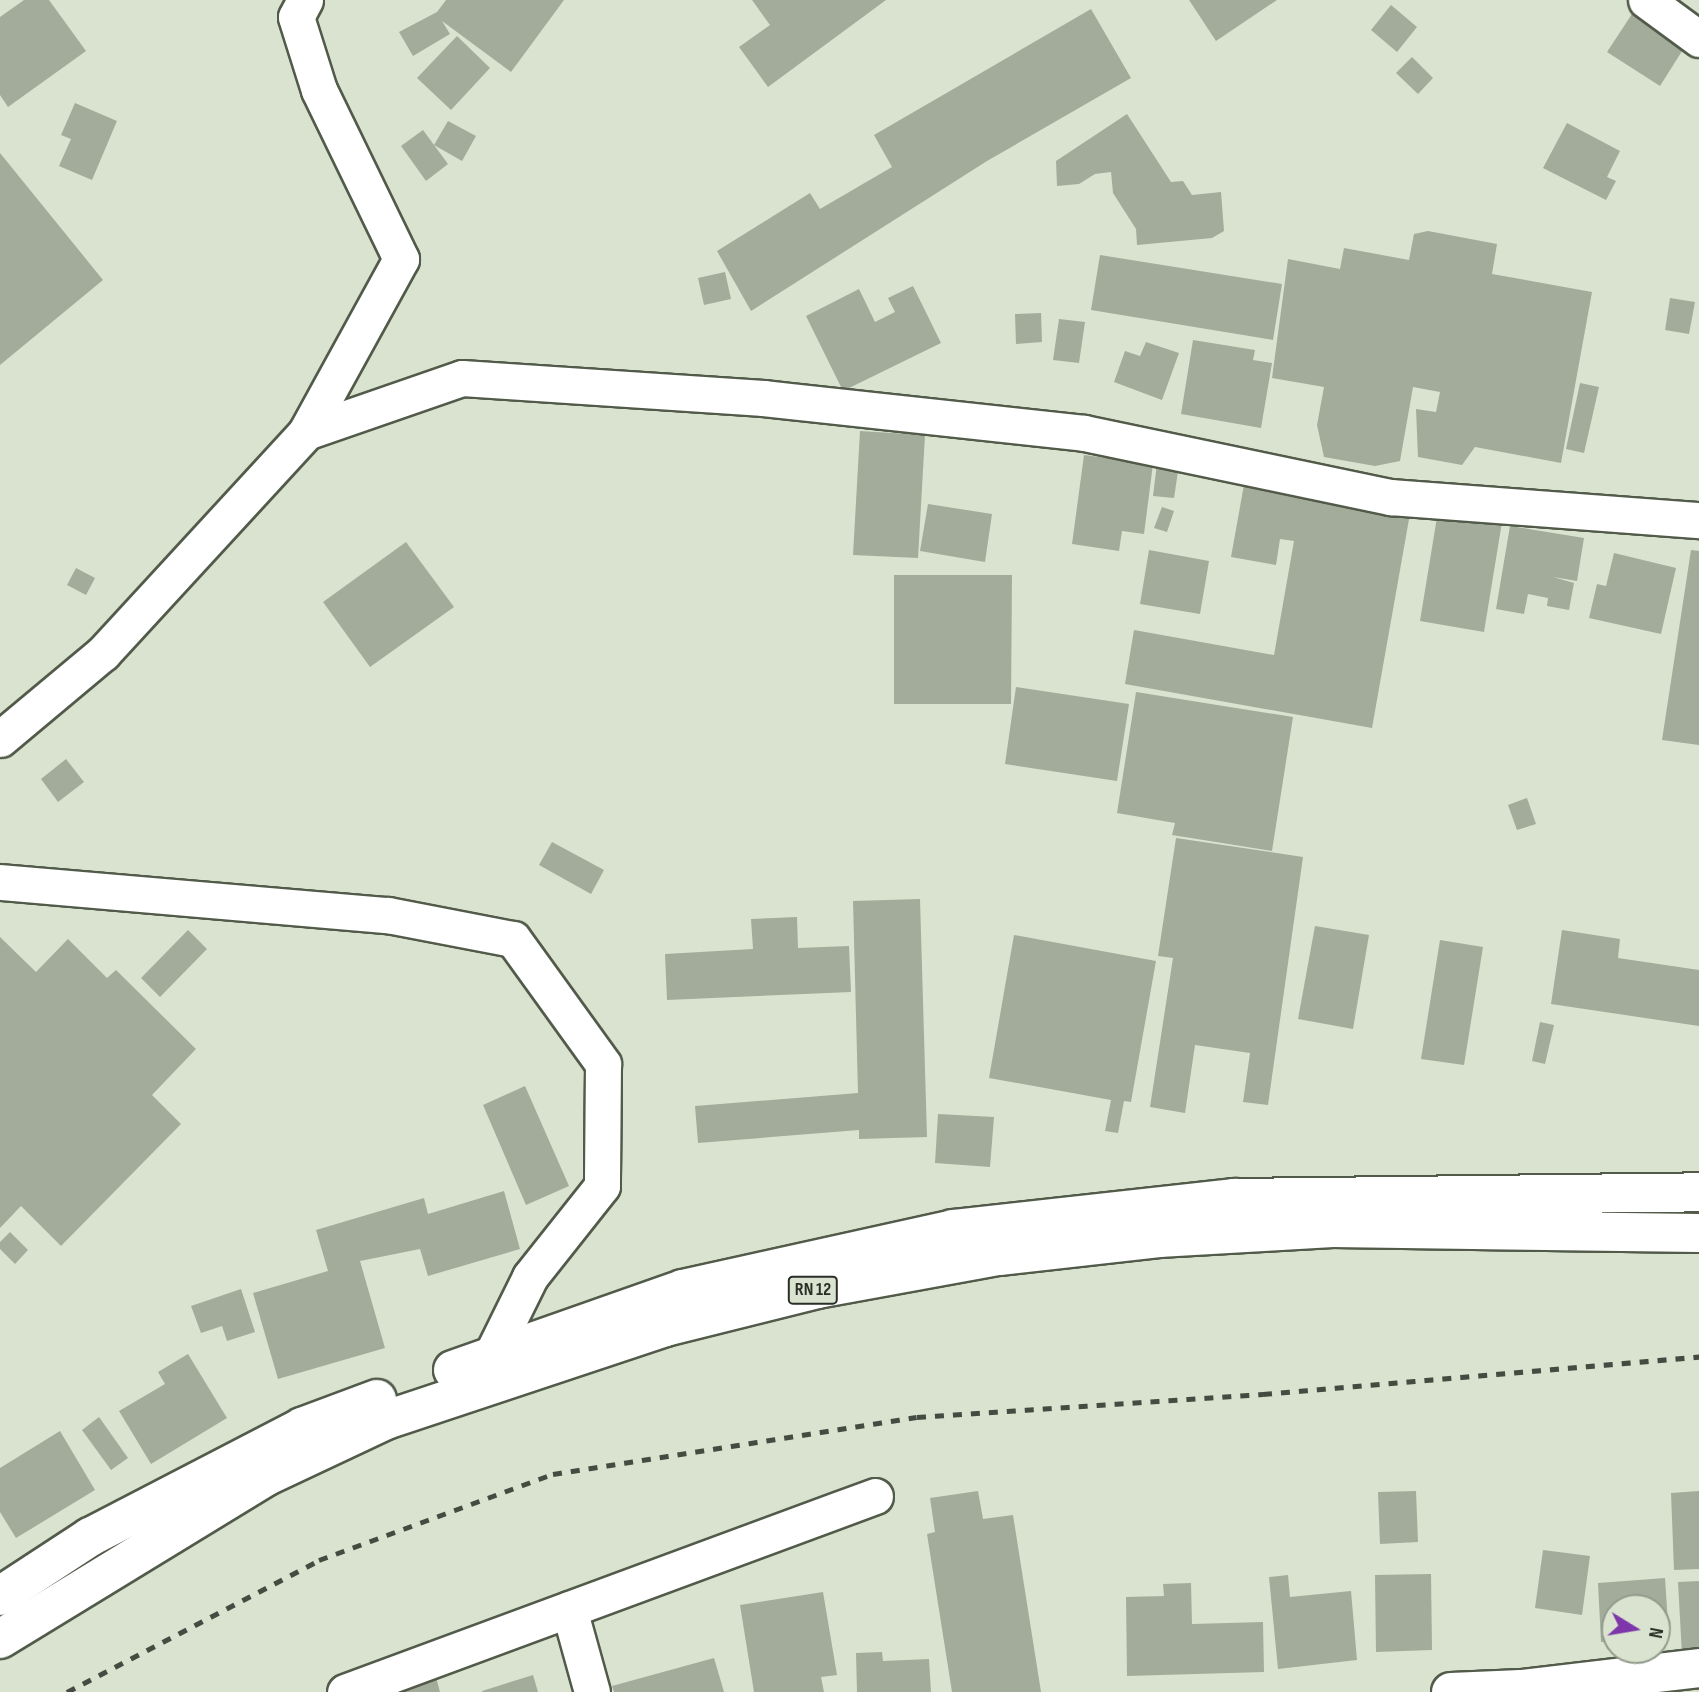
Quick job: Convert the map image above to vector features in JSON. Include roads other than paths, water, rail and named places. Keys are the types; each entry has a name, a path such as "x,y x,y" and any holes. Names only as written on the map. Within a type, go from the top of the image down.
{"main road":[{"name":"RN 12","path":"0,1595 90,1537 302,1427 491,1356 684,1289 966,1227 1234,1198 1688,1190"},
{"name":"RN 12","path":"0,1640 265,1477 386,1420 666,1327 817,1289 999,1256 1172,1237 1334,1228 1699,1233"},
{"path":"1451,1692 1522,1690 1699,1668"}],"street":[{"path":"0,739 103,653 306,432 401,259 319,90 296,17 305,0"},
{"path":"1646,0 1699,39"},
{"path":"306,432 462,378 763,398 1084,433 1391,497 1699,520"},
{"path":"0,882 388,915 513,939 603,1064 602,1186 530,1277 491,1356"},
{"path":"345,1692 875,1496"},
{"path":"569,1609 592,1692"}],"railway":[{"path":"67,1692 319,1560 553,1474 917,1417 1263,1394 1699,1357"}]}
